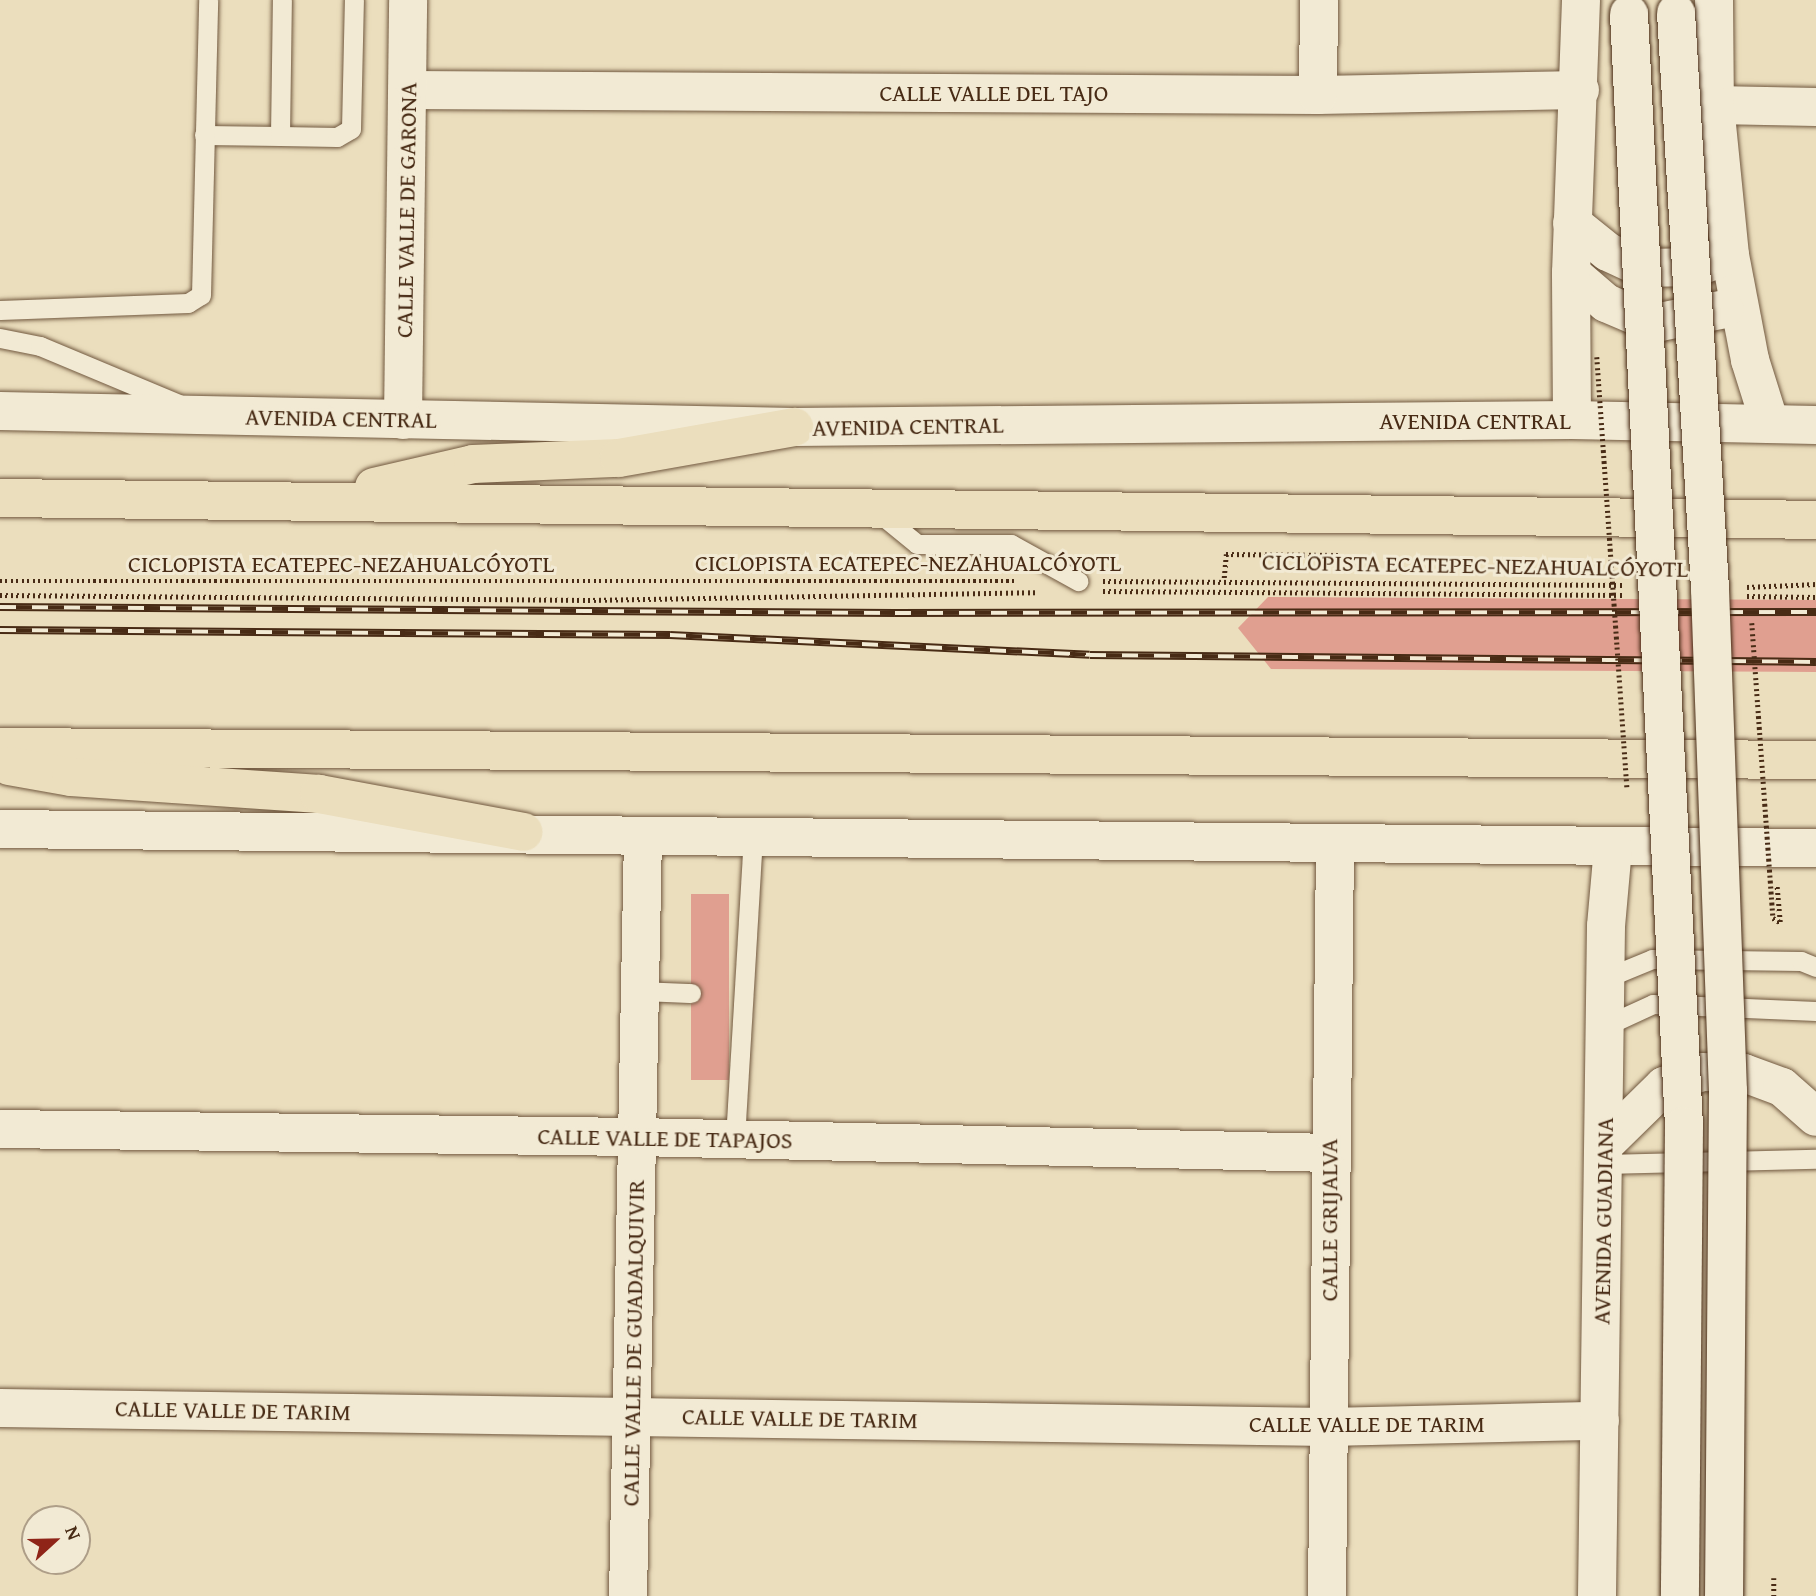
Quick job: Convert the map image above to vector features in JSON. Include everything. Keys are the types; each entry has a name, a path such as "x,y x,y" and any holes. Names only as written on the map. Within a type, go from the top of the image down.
{"highway":[{"path":"319,500 473,464 620,458 794,427"},
{"path":"0,498 1816,520"},
{"path":"0,747 1816,760"},
{"path":"0,765 71,776 319,794 524,831"}],"street":[{"name":"CALLE VALLE DE GARONA","path":"403,420 408,0"},
{"path":"1318,95 1319,0"},
{"path":"1572,420 1572,223 1580,90 1581,0"},
{"path":"1714,0 1715,105 1730,255 1738,306 1770,424"},
{"path":"1676,6 1710,589 1728,1091 1724,1596"},
{"path":"1629,7 1684,1126 1680,1596"},
{"name":"CALLE VALLE DEL TAJO","path":"408,90 1318,95 1580,90"},
{"path":"1715,105 1816,107"},
{"path":"1572,223 1608,253 1643,268 1697,267 1730,255"},
{"path":"1571,273 1606,303 1660,321 1738,306"},
{"name":"AVENIDA CENTRAL","path":"0,411 794,427 1572,420 1816,425"},
{"path":"0,829 524,831 643,837 1816,848"},
{"name":"CALLE VALLE DE GUADALQUIVIR","path":"628,1596 643,837"},
{"name":"CALLE GRIJALVA","path":"1327,1596 1329,1153 1335,844"},
{"name":"AVENIDA GUADIANA","path":"1597,1596 1606,978 1613,847"},
{"path":"1605,1154 1664,1086 1702,1072 1744,1073 1782,1087 1816,1117"},
{"name":"CALLE VALLE DE TAPAJOS","path":"0,1129 638,1137 1329,1153"},
{"name":"CALLE VALLE DE TARIM","path":"0,1408 631,1414 1328,1427 1600,1421"}],"lane":[{"path":"0,310 196,301 204,287 204,135 208,0"},
{"path":"280,136 282,0"},
{"path":"204,135 337,137 351,129 354,0"},
{"path":"0,338 40,346 205,415"},
{"path":"876,510 917,544 1011,544 1084,586"},
{"path":"735,1139 737,993 753,838"},
{"path":"1606,978 1652,959 1801,961 1816,967"},
{"path":"641,991 691,993"},
{"path":"1605,1026 1653,1004 1816,1011"},
{"path":"1605,1154 1816,1159"}],"path":[{"path":"1597,356 1628,800"},
{"path":"1224,578 1226,554"},
{"path":"1748,574 1750,600"},
{"name":"CICLOPISTA ECATEPEC-NEZAHUALCÓYOTL","path":"1084,586 1224,578 1637,585"},
{"name":"CICLOPISTA ECATEPEC-NEZAHUALCÓYOTL","path":"0,581 1022,581"},
{"path":"1733,587 1816,584"},
{"path":"1084,586 1636,595"},
{"path":"0,595 589,600 1050,592"},
{"path":"1733,596 1816,597"},
{"path":"1751,614 1773,918"},
{"path":"1774,1578 1774,1596"}],"building":[{"path":"1268,597 1816,600 1816,672 1271,669 1238,628"},
{"path":"691,894 729,894 729,1080 691,1080"}],"railway":[{"path":"0,607 895,613 1816,612"},
{"path":"0,630 670,635 1090,655 1816,662"}]}
